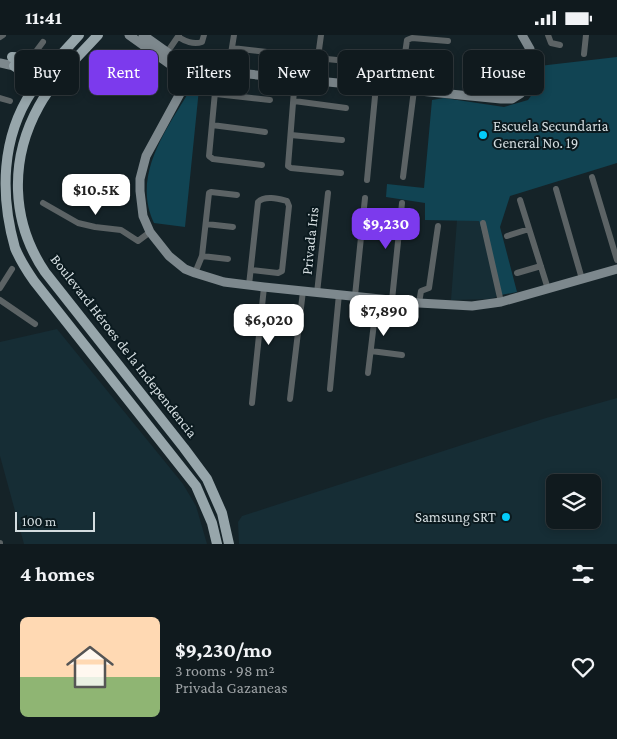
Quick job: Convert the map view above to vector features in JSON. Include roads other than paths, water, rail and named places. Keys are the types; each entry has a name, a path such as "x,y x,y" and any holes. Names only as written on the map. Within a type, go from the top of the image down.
{"main road":[{"name":"Boulevard Héroes de la Independencia","path":"65,50 79,35"},
{"name":"Boulevard Héroes de la Independencia","path":"98,35 51,89 32,121 20,158 18,180 22,221 27,239 46,273 207,479 222,513 229,544"},
{"name":"Boulevard Héroes de la Independencia","path":"30,95 14,126 7,147 2,176 6,219 15,249 50,303 196,486 212,523 217,544"},
{"path":"178,465 188,463 207,479"}],"street":[{"path":"143,35 168,59"},
{"path":"165,56 179,36 186,41 198,43 202,42 204,35"},
{"path":"234,35 232,48 259,51"},
{"path":"319,50 322,35"},
{"path":"453,94 512,99 524,89 531,69 530,49 522,35"},
{"path":"548,35 551,43 560,45"},
{"path":"584,54 586,35"},
{"path":"133,36 168,58"},
{"path":"405,50 407,39 409,38 448,41"},
{"path":"36,50 43,42"},
{"path":"0,62 13,62"},
{"path":"179,95 152,143 142,168 141,204 150,232 169,256 186,269 195,273 224,282 264,287 419,303 472,306 501,302 617,269"},
{"path":"216,95 210,158 262,165"},
{"path":"224,95 270,101"},
{"path":"294,95 288,167 341,173"},
{"path":"367,180 375,95"},
{"path":"404,177 413,95"},
{"path":"0,98 10,101"},
{"path":"294,101 346,108"},
{"path":"212,125 265,132"},
{"path":"291,135 342,140"},
{"path":"592,177 617,260"},
{"path":"556,189 582,279"},
{"path":"195,273 202,256 209,193 237,195"},
{"name":"Privada Iris","path":"317,293 328,193"},
{"path":"249,285 259,200 267,198 289,203 282,272 251,270"},
{"path":"355,296 365,198"},
{"path":"520,200 548,289"},
{"path":"43,203 78,223 122,230 138,241 150,232"},
{"path":"392,300 402,203"},
{"path":"483,223 501,302"},
{"path":"206,224 233,227"},
{"path":"419,303 421,291 429,288 438,226"},
{"path":"506,236 529,229"},
{"path":"202,256 228,259"},
{"path":"517,273 541,266"},
{"path":"0,288 12,269"},
{"path":"252,403 264,287"},
{"path":"290,399 303,291"},
{"path":"330,389 339,294"},
{"path":"368,373 378,298"},
{"path":"0,300 35,324"},
{"path":"371,351 402,355"}],"place":[{"name":"Escuela Secundaria General No. 19","path":"483,135"},
{"name":"Samsung SRT","path":"506,517"}]}
